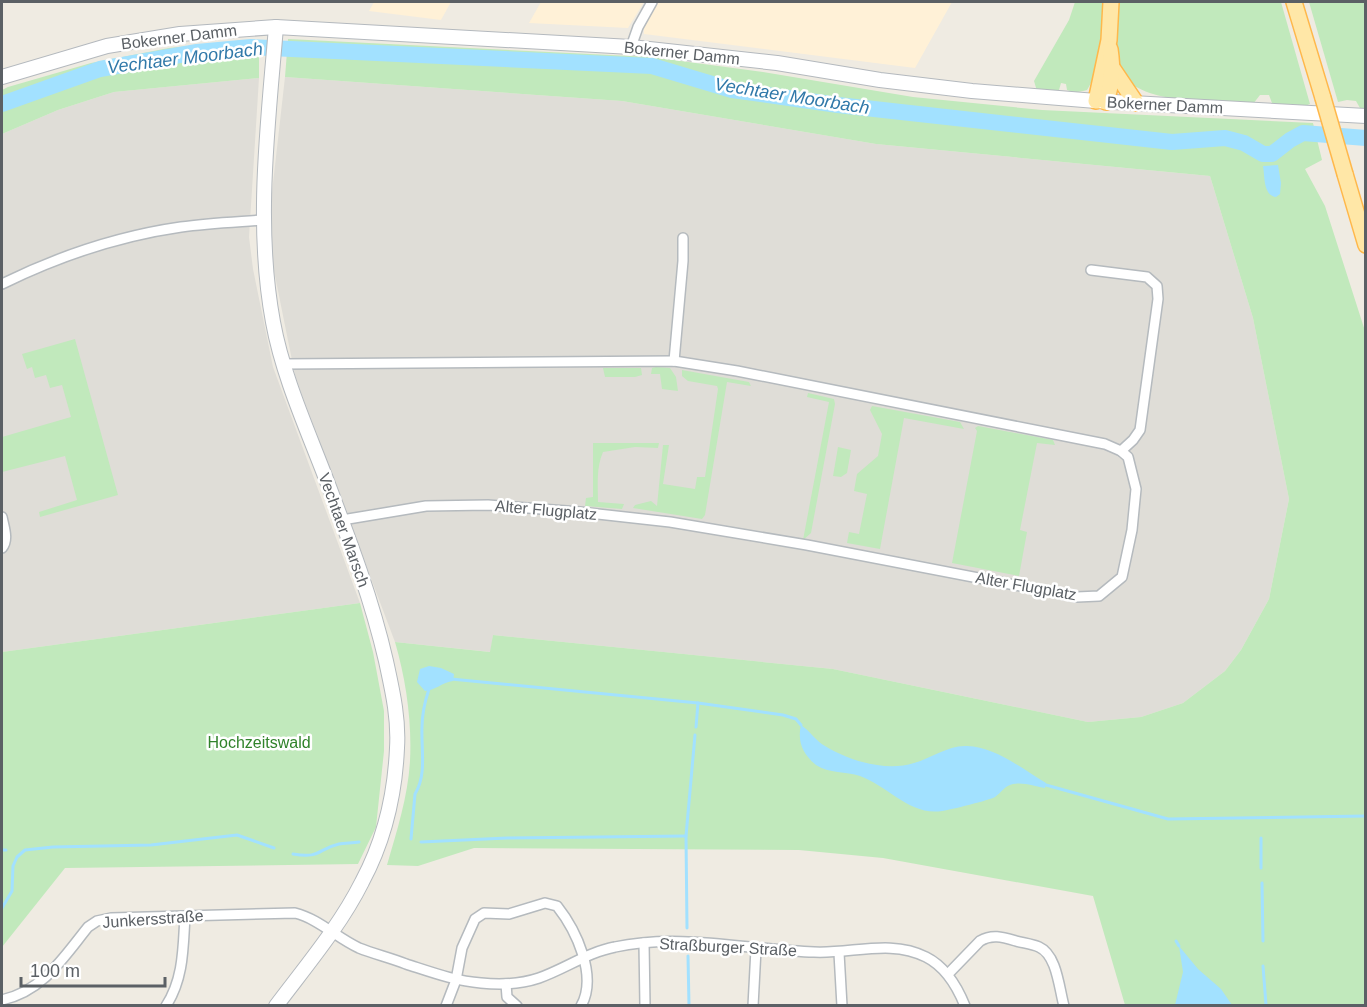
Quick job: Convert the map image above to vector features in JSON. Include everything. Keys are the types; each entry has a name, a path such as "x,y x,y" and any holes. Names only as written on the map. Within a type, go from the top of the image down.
{"main road":[{"path":"1101,101 1109,39 1110,2"},
{"path":"1294,2 1365,244"},
{"path":"1302,2 1309,26 1309,52"},
{"name":"Bokerner Damm","path":"2,77 106,46 180,34 276,34 631,47 777,63 880,80 972,91 1365,116"},
{"name":"Vechtaer Marsch","path":"276,34 263,220 267,281 273,324 293,393 342,520 378,630 395,699 398,746 394,784 382,836 362,883 331,932 276,1005"},
{"path":"1101,101 1111,85 1113,69 1109,39"},
{"path":"1113,69 1137,103"}],"street":[{"path":"631,47 638,27 652,2"},
{"path":"2,284 69,254 122,239 180,227 263,220"},
{"path":"674,361 683,238"},
{"path":"285,364 674,361 1063,435 1104,444 1121,451 1140,430 1158,298 1157,286 1147,278 1091,270"},
{"name":"Alter Flugplatz","path":"342,520 426,506 488,505 579,512 670,522 807,545 1077,597 1099,596 1122,577 1132,530 1136,489 1128,456 1121,451"},
{"path":"2,517 6,539 2,548"},
{"path":"446,1005 456,980 462,948 475,918 484,913 509,914 545,903 557,906 569,921 584,957 587,974 585,998 580,1005"},
{"name":"Junkersstraße","path":"2,1000 26,992 44,980 88,927 97,921 111,918 295,913 307,916 331,932"},
{"path":"166,1005 181,972 185,916"},
{"name":"Straßburger Straße","path":"331,932 359,948 456,980 506,984 539,978 584,957 615,947 644,943 694,943 839,953 889,947 927,957 948,974 965,1005"},
{"path":"948,974 980,941 986,937 998,936 1039,947 1046,952 1052,961 1064,1005"},
{"path":"644,943 645,1005"},
{"path":"753,1005 756,949"},
{"path":"839,953 842,1005"},
{"path":"506,984 507,997 517,1005"}],"shaded area":[{"path":"374,2 451,2 441,20 369,11"},
{"path":"541,2 644,2 628,28 529,23"},
{"path":"658,2 952,2 915,68 644,34 644,25"},
{"path":"285,77 622,101 876,144 1210,176 1253,318 1289,499 1269,599 1241,650 1225,671 1183,703 1141,717 1088,722 833,669 493,635 491,652 395,642 296,380 273,266 270,210"},
{"path":"259,78 249,237 253,269 273,367 360,603 2,652 2,134 58,110 114,92"}],"green space":[{"path":"1075,2 1104,2 1100,48 1092,82 1087,90 1082,91 1067,90 1066,84 1061,83 1059,90 1055,92 1037,91 1034,81 1069,20"},
{"path":"1117,2 1281,2 1310,104 1296,107 1276,104 1272,103 1269,95 1260,95 1253,104 1182,100 1163,97 1132,84 1123,74 1117,57"},
{"path":"1309,2 1365,2 1365,109 1360,108 1356,101 1338,102"},
{"path":"288,39 651,57 763,72 913,97 1042,110 1313,123 1322,160 1305,169 1325,206 1365,331 1365,1005 1125,1005 1093,896 883,858 799,850 474,848 418,866 387,865 404,800 410,761 407,701 395,642 490,652 493,635 833,669 1088,722 1141,717 1183,703 1225,671 1241,650 1269,599 1289,499 1253,318 1210,176 876,144 622,101 285,77"},
{"path":"259,40 259,78 114,92 58,110 2,134 2,90 8,87 91,63 169,48"},
{"path":"75,339 118,495 40,517 39,512 77,500 65,456 2,472 2,437 71,417 62,385 50,388 46,375 35,378 32,367 27,369 22,354"},
{"path":"603,368 641,368 642,375 605,377"},
{"path":"652,368 670,368 676,377 678,391 662,389 660,374 651,374"},
{"path":"682,370 749,382 751,386 727,382 705,515 702,519 633,508 635,505 651,501 657,506 663,445 669,445 663,484 695,489 697,477 705,477 718,389 717,386 688,381 682,376"},
{"path":"808,393 834,399 835,404 811,533 803,540 829,402 807,397"},
{"path":"872,406 960,422 964,429 904,418 880,549 847,543 849,532 859,534 867,494 854,491 857,474 878,456 882,434 870,410"},
{"path":"978,426 1053,440 1055,445 1037,443 1020,530 1027,532 1019,576 952,563 977,431 975,428"},
{"path":"593,443 659,443 658,448 635,447 603,452 598,470 598,502 624,504 622,509 585,506 586,498 593,497"},
{"path":"838,447 851,450 847,473 841,477 833,476"},
{"name":"Hochzeitswald","path":"360,603 373,652 384,711 384,751 376,827 358,864 65,868 2,947 2,652"}],"water":[{"path":"1278,165 1281,183 1280,194 1276,197 1272,196 1267,189 1263,166"},
{"path":"429,666 454,674 453,681 425,691 417,682 420,669"},
{"path":"801,725 822,744 835,751 880,766 914,763 960,746 978,747 998,754 1018,765 1046,783 1045,788 1013,784 995,797 978,802 942,811 920,809 860,776 826,770 816,765 802,747"},
{"path":"1179,946 1198,969 1221,989 1232,1005 1175,1005 1183,972"}],"waterway":[{"name":"Vechtaer Moorbach","path":"2,104 100,69 197,52 251,47 652,66 732,90 838,105 1172,142 1225,138 1244,143 1263,154 1272,154 1303,133 1366,138"},
{"path":"451,679 698,703 783,715 796,719 801,725"},
{"path":"411,839 415,794 421,779 423,717 429,689"},
{"path":"696,727 698,703"},
{"path":"687,928 686,836 695,735"},
{"path":"1046,785 1168,819 1366,816"},
{"path":"2,908 12,891 13,866 17,857 25,850 53,847 151,845 237,835 274,848"},
{"path":"421,842 507,838 686,836"},
{"path":"1261,838 1261,868"},
{"path":"293,854 309,855 339,844 359,842"},
{"path":"1262,883 1263,941"},
{"path":"1176,941 1179,946"},
{"path":"688,956 689,1006"},
{"path":"1263,966 1266,1005"}]}
